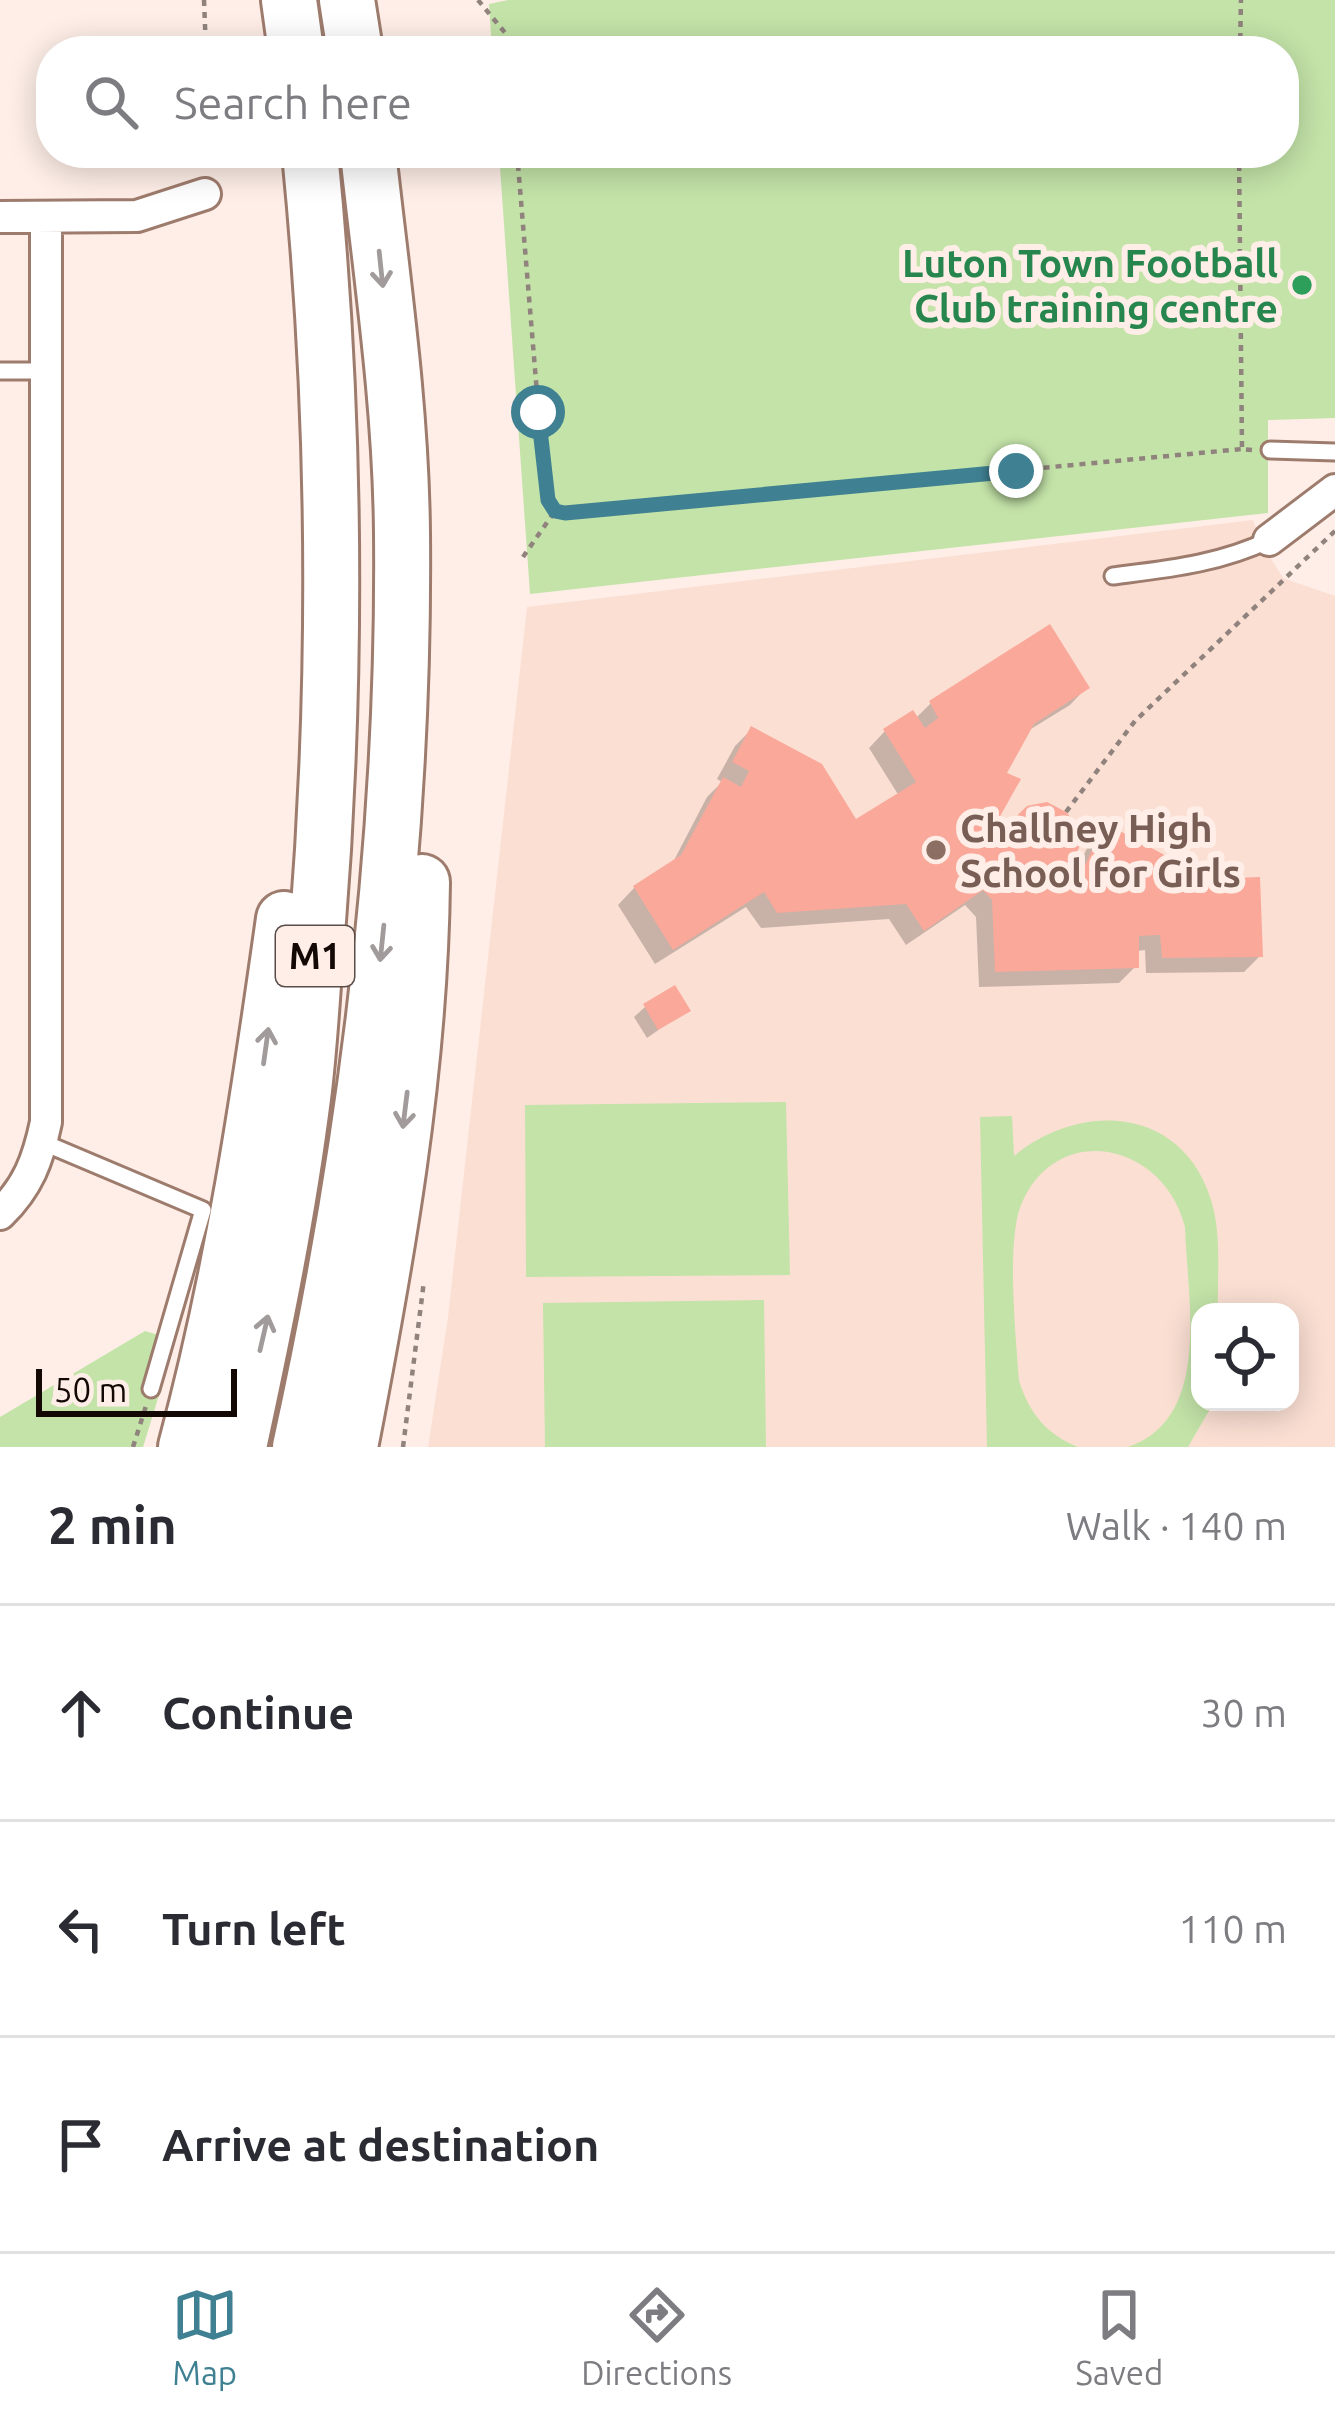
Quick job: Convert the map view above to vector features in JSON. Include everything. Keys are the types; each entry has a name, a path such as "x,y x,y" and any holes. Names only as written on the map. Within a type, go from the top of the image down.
{"highway":[{"path":"289,0 294,36"},
{"path":"347,0 353,36"},
{"name":"M1","path":"238,1447 272,1295 303,1095 328,799 333,642 331,460 326,311 312,168"},
{"name":"M1","path":"300,1447 331,1308 365,1106 396,802 402,533 370,168"},
{"path":"186,1447 207,1370 250,1162 292,862 331,460"},
{"path":"350,1447 397,1177 419,940 424,719 402,533"}],"street":[{"path":"0,217 137,216 206,194"},
{"path":"0,1214 23,1190 46,1122 46,217"},
{"path":"1269,541 1335,490"}],"lane":[{"path":"0,371 47,371"},
{"path":"1270,450 1335,452"},
{"path":"1113,576 1201,564 1269,541"},
{"path":"42,1142 203,1210 151,1389"}],"path":[{"path":"204,0 205,36"},
{"path":"478,0 506,36"},
{"path":"1240,0 1240,36"},
{"path":"518,168 542,453 548,500 555,511"},
{"path":"1239,168 1242,449"},
{"path":"523,556 555,511 1270,450"},
{"path":"1066,812 1136,721 1335,531"},
{"path":"403,1447 425,1273"},
{"path":"133,1447 151,1389"}],"shaded area":[{"path":"1253,520 1283,578 1335,596 1335,1447 428,1447 448,1317 527,607"}],"green space":[{"path":"508,0 1335,0 1335,418 1268,420 1268,513 530,594 500,168 1299,168 1299,36 491,36 489,4"},
{"path":"786,1102 790,1275 526,1277 525,1105"},
{"path":"1012,1116 1014,1156 1069,1126 1127,1122 1154,1130 1177,1146 1197,1169 1217,1227 1218,1303 1191,1303 1191,1411 1209,1411 1188,1447 1128,1447 1155,1432 1173,1410 1184,1383 1190,1320 1185,1227 1173,1198 1156,1176 1133,1160 1109,1152 1083,1152 1059,1160 1038,1178 1021,1205 1013,1266 1019,1381 1041,1422 1078,1447 987,1447 980,1117"},
{"path":"764,1300 766,1447 545,1447 543,1303"},
{"path":"145,1331 176,1340 143,1447 0,1447 0,1417"}],"building":[{"path":"1050,624 1090,688 1034,724 1007,773 1021,779 998,820 1008,824 1027,806 1047,802 1066,812 1078,826 1080,845 1074,860 1085,865 1105,823 1209,879 1260,877 1263,957 1162,958 1160,935 1139,936 1139,968 995,972 992,900 983,890 924,931 906,904 777,913 764,892 673,950 633,886 681,855 723,777 741,787 749,771 732,762 751,726 822,764 856,819 916,782 883,729 913,710 925,728 938,718 929,701"},
{"path":"675,985 691,1011 658,1030 643,1004"}],"place":[{"name":"Luton Town Football Club training centre","path":"1302,285"},
{"name":"Challney High School for Girls","path":"936,850"}],"route":[{"path":"538,412 548,500 555,511 565,513 1016,471"}]}
